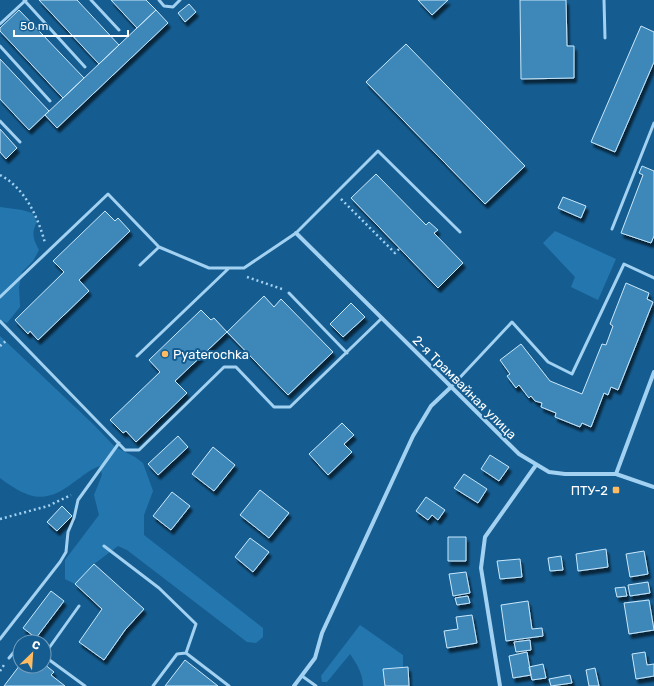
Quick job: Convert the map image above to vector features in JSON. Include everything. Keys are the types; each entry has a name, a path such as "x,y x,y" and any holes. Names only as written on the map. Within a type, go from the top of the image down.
{"street":[{"name":"2-я Трамвайная улица","path":"296,233 519,454 549,472 565,474 616,474 654,487"},
{"path":"616,474 654,372"},
{"path":"294,686 315,658 322,633 413,436 431,406 451,387"},
{"path":"500,686 481,568 485,537 536,465"}],"lane":[{"path":"0,24 25,0 85,67"},
{"path":"91,0 119,30"},
{"path":"159,0 164,6 173,7 180,0"},
{"path":"604,0 605,38"},
{"path":"0,46 50,101"},
{"path":"0,121 20,142"},
{"path":"612,228 654,123"},
{"path":"0,297 108,194 159,247 209,268 244,268 296,233 378,151 460,232"},
{"path":"140,265 159,247"},
{"path":"451,387 512,322 548,362 572,374 624,264 654,278"},
{"path":"137,356 229,268"},
{"path":"289,293 347,352"},
{"path":"0,322 125,450 139,450 224,367 236,368 274,407 290,407 382,318"},
{"path":"0,639 60,562 66,552 68,532 74,518 78,500 118,443"},
{"path":"104,546 159,588 196,624 186,653"},
{"path":"52,644 79,606"},
{"path":"153,686 178,654 186,653 229,686"},
{"path":"9,658 12,654"},
{"path":"52,661 85,686"},
{"path":"302,676 316,686"}],"path":[{"path":"0,175 14,185 29,204 45,243 50,250"},
{"path":"335,193 395,254 400,248"},
{"path":"245,276 280,288 289,293"},
{"path":"0,519 48,506 77,491"}],"shaded area":[{"path":"0,207 32,213 37,222 33,233 35,243 39,250 33,261 22,272 19,287 20,307 7,323 0,320"},
{"path":"555,231 616,259 598,300 571,287 575,277 543,243"},
{"path":"0,336 94,425 115,447 135,457 143,463 153,491 144,515 144,535 263,628 263,637 256,643 247,642 127,550 118,546 94,564 75,584 65,579 65,560 99,515 94,495 102,475 100,466 96,467 64,489 54,494 45,496 28,495 19,491 0,478"},
{"path":"360,625 403,655 403,668 384,669 385,686 363,686 359,669 350,654 327,682 322,682 321,676"}],"building":[{"path":"39,0 77,0 119,45 99,64"},
{"path":"111,0 146,0 156,10 137,28"},
{"path":"418,0 448,0 432,15"},
{"path":"520,0 566,0 567,46 574,46 574,78 521,79"},
{"path":"189,4 196,12 185,22 178,13"},
{"path":"19,10 84,78 63,98 0,31 0,28"},
{"path":"156,10 168,23 57,128 45,115"},
{"path":"641,26 654,32 654,62 615,152 591,142"},
{"path":"406,44 525,166 485,204 366,82"},
{"path":"0,59 49,111 29,130 0,99"},
{"path":"0,129 17,148 6,159 0,152"},
{"path":"642,166 654,171 654,236 651,243 621,233 643,175 639,173"},
{"path":"376,174 426,225 429,222 438,230 434,233 463,263 438,288 351,198"},
{"path":"563,197 586,206 581,218 558,208"},
{"path":"105,211 115,221 118,218 130,231 79,280 89,291 38,340 30,331 28,334 15,320 64,272 53,261"},
{"path":"626,283 649,293 647,299 653,302 618,390 611,387 608,395 604,393 591,427 582,423 580,427 555,417 556,413 541,407 542,403 535,401 531,396 529,398 519,385 516,388 507,376 510,374 500,360 521,344 550,381 582,394 602,344 606,345 613,326 610,324"},
{"path":"264,296 274,307 281,299 333,352 288,395 227,332"},
{"path":"351,303 365,317 343,337 330,324"},
{"path":"201,310 211,320 214,318 227,332 175,381 187,393 136,442 126,431 123,433 110,420 160,372 149,360"},
{"path":"342,423 354,435 344,444 352,452 328,475 309,454"},
{"path":"178,436 188,447 158,475 148,464"},
{"path":"213,447 235,465 214,491 192,474"},
{"path":"490,455 509,467 499,481 481,469"},
{"path":"464,474 487,489 478,503 454,488"},
{"path":"260,490 289,513 269,538 240,515"},
{"path":"172,492 190,506 171,530 153,516"},
{"path":"426,497 445,510 438,520 432,515 428,520 416,511"},
{"path":"62,506 72,516 57,531 47,522"},
{"path":"448,537 466,537 466,561 448,561"},
{"path":"250,538 269,552 253,572 235,557"},
{"path":"606,549 608,567 578,571 576,554"},
{"path":"644,551 648,574 630,577 626,554"},
{"path":"561,556 563,570 550,571 548,558"},
{"path":"520,559 522,577 500,579 497,561"},
{"path":"94,564 144,609 125,630 104,660 79,642 102,609 75,584"},
{"path":"466,572 470,593 453,596 449,574"},
{"path":"648,582 650,593 630,596 628,585"},
{"path":"625,587 627,596 617,597 615,588"},
{"path":"51,591 64,601 39,634 31,634 23,628"},
{"path":"468,596 470,603 457,605 455,598"},
{"path":"649,600 654,630 629,634 624,603"},
{"path":"528,601 532,629 542,628 543,636 506,641 501,605"},
{"path":"472,615 477,643 447,648 444,631 458,629 456,617"},
{"path":"530,640 531,650 516,652 514,642"},
{"path":"527,652 531,675 513,678 509,656"},
{"path":"645,652 647,665 654,664 654,676 636,679 632,654"},
{"path":"185,660 218,686 165,686"},
{"path":"543,664 546,678 532,680 529,667"},
{"path":"408,667 409,686 385,686 383,669"},
{"path":"595,668 599,686 589,686 586,670"},
{"path":"13,674 52,674 51,675 65,686 4,686"},
{"path":"570,675 572,683 551,686 549,679"}],"place":[{"name":"Pyaterochka","path":"165,354"},
{"name":"ПТУ-2","path":"616,490"}]}
